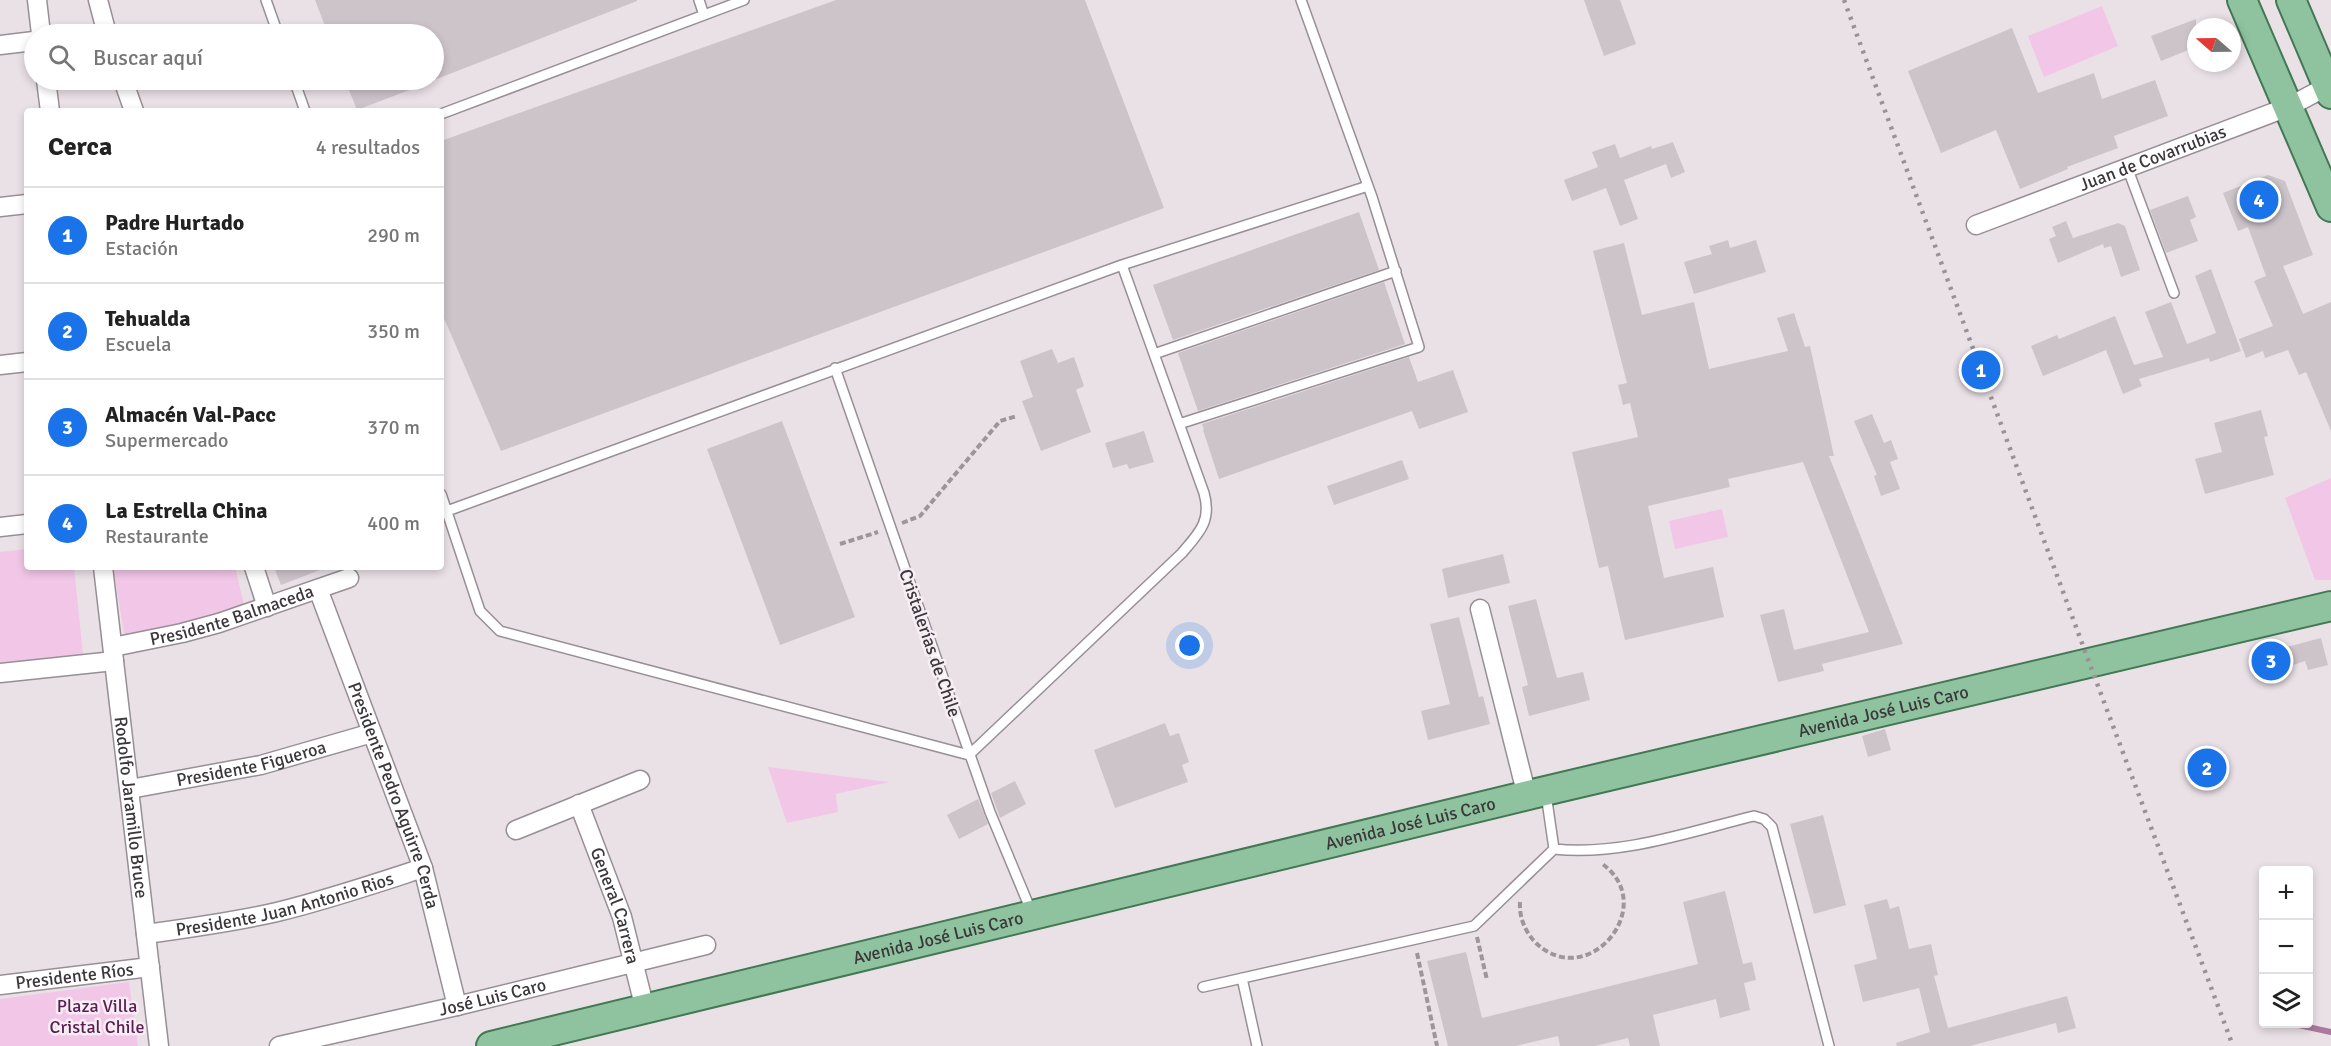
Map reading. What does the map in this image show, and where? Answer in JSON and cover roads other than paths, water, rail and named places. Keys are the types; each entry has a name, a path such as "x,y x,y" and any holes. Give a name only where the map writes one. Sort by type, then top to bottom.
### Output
{"main road":[{"path":"2291,0 2330,88"},
{"path":"2246,1 2331,207"},
{"name":"Avenida José Luis Caro","path":"491,1046 1536,794 2331,606"}],"street":[{"path":"37,0 40,24"},
{"path":"98,0 104,24"},
{"path":"0,45 24,42"},
{"name":"Juan de Covarrubias","path":"1976,225 2288,107 2330,88"},
{"path":"47,90 50,108"},
{"path":"127,90 133,108"},
{"path":"0,207 24,204"},
{"path":"0,365 24,362"},
{"path":"0,527 24,524"},
{"name":"Rodolfo Jaramillo Bruce","path":"103,570 159,1046"},
{"path":"255,570 267,607"},
{"name":"Presidente Balmaceda","path":"0,674 113,654 267,607 349,578"},
{"name":"Presidente Pedro Aguirre Cerda","path":"318,589 423,868 457,1006"},
{"path":"1480,609 1536,794"},
{"name":"Presidente Figueroa","path":"130,789 261,765 372,733"},
{"path":"516,830 640,780"},
{"name":"General Carrera","path":"579,804 622,917 645,1009"},
{"name":"Presidente Juan Antonio Rios","path":"146,934 275,912 423,868"},
{"name":"José Luis Caro","path":"279,1046 457,1006 706,945"},
{"name":"Presidente Ríos","path":"0,985 150,967"}],"lane":[{"path":"266,0 274,24"},
{"path":"699,0 704,15"},
{"path":"444,113 744,0"},
{"path":"1179,424 1419,347 1368,186 1301,0"},
{"path":"298,90 304,108"},
{"path":"2127,167 2174,293"},
{"path":"447,511 1122,265 1368,186"},
{"path":"444,502 480,611 500,631 969,755 1182,553 1203,529 1208,505 1122,265"},
{"path":"1154,354 1395,271"},
{"name":"Cristalerías de Chile","path":"835,368 969,755 1014,873 1033,915"},
{"path":"1536,794 1554,849"},
{"path":"1203,987 1474,926 1554,849 1582,852 1625,848 1754,816 1764,819 1772,827 1829,1046"},
{"path":"1242,978 1257,1046"}],"waterway":[{"path":"2312,1028 2331,1032"}],"railway":[{"path":"1844,0 2233,1046"}],"place":[{"name":"La Estrella China","path":"2259,200"},
{"name":"Padre Hurtado","path":"1981,370"},
{"name":"Almacén Val-Pacc","path":"2271,661"},
{"name":"Tehualda","path":"2207,768"}],"park label":[{"name":"Plaza Villa Cristal Chile","path":"97,1016"}]}
